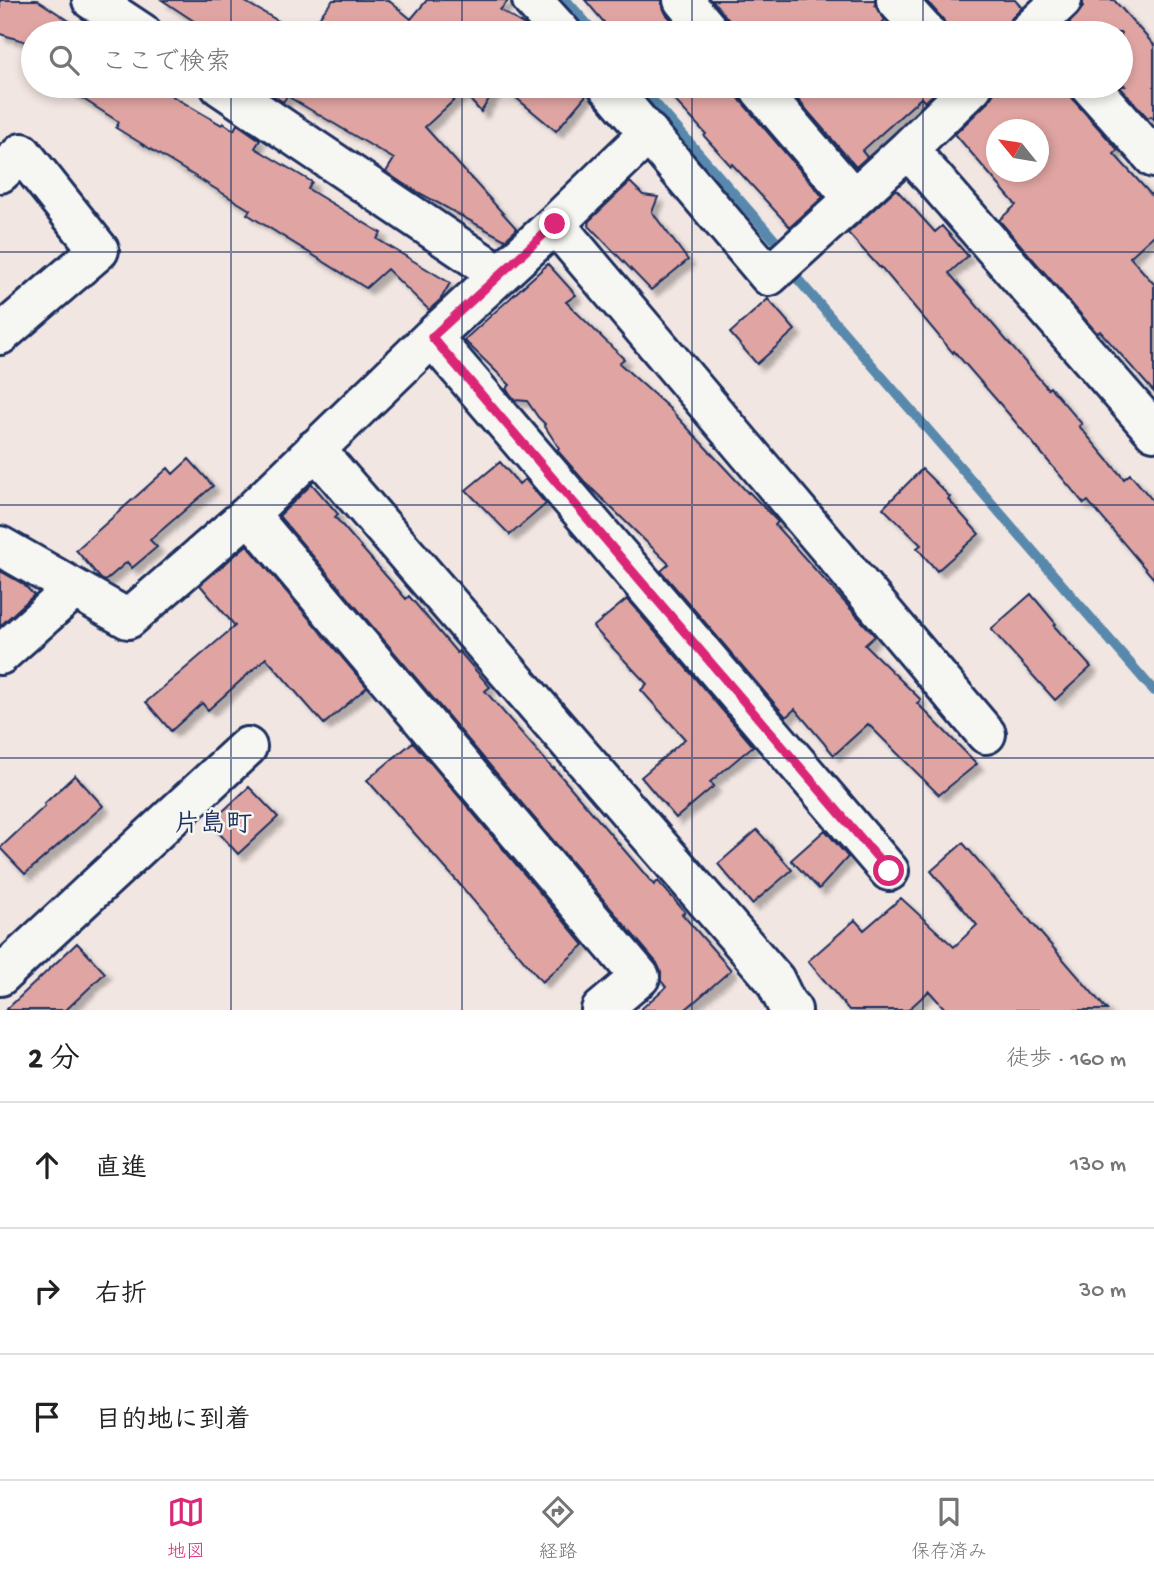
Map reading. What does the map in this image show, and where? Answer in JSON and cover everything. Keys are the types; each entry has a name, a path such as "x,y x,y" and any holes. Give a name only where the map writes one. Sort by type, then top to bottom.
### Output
{"street":[{"path":"92,0 124,21"},
{"path":"532,0 551,21"},
{"path":"683,0 701,21"},
{"path":"896,0 915,21"},
{"path":"238,98 499,274"},
{"path":"618,98 769,276 961,98"},
{"path":"767,98 853,198"},
{"path":"1101,98 1154,159"},
{"path":"0,546 128,619 249,514 649,133"},
{"path":"908,149 1154,431"},
{"path":"0,173 22,153 99,250 0,335"},
{"path":"555,224 986,734"},
{"path":"432,337 889,871"},
{"path":"315,449 775,980 792,1010"},
{"path":"249,514 640,977 601,1010"},
{"path":"0,655 74,589"},
{"path":"0,976 247,747"}],"building":[{"path":"0,0 37,0 69,21 21,21 21,40 0,34"},
{"path":"162,0 242,0 278,21 194,21"},
{"path":"333,0 388,0 411,19 427,0 509,0 500,10 518,21 318,21"},
{"path":"585,0 662,0 666,14 672,21 603,21"},
{"path":"712,0 875,0 875,5 885,20 729,21"},
{"path":"926,0 1015,0 1022,8 1010,21 943,19"},
{"path":"1083,0 1114,0 1133,21 1071,21 1083,7"},
{"path":"1133,21 1154,45 1154,119 1151,116 1148,118 1130,98 1133,98"},
{"path":"82,98 176,98 222,125 223,123 234,130 237,124 260,140 255,148 312,182 308,189 381,233 377,239 450,283 440,300 429,310 387,269 366,288 247,214 250,210 116,128 119,122"},
{"path":"290,98 456,98 425,127 517,229 505,240 405,185 386,172 394,159"},
{"path":"468,98 490,98 481,112"},
{"path":"516,98 584,98 556,131"},
{"path":"673,98 739,98 823,197 790,227 732,164 731,166 704,136 706,134"},
{"path":"796,98 921,98 862,151 867,157 856,167"},
{"path":"991,98 1072,98 1118,150 1114,154 1154,198 1154,235 1130,257 1154,284 1154,392 1100,331 1097,333 999,220 1016,205 996,182 1049,182 1049,119 986,119 986,170 955,134"},
{"path":"630,182 643,195 658,197 652,212 688,260 651,290 589,226 590,220"},
{"path":"896,189 935,232 942,226 968,256 949,273 1048,389 1050,387 1082,424 1079,426 1124,479 1130,474 1154,502 1154,579 1088,501 1084,504 881,267 848,233"},
{"path":"548,264 576,295 566,302 624,359 619,363 669,408 778,522 775,525 875,636 865,645 921,700 917,703 977,764 939,795 868,724 834,755 795,709 786,717 661,571 669,564 584,481 557,450 559,448 545,424 527,401 515,400 506,389 510,385 464,340"},
{"path":"768,299 795,330 757,364 730,333"},
{"path":"189,459 213,486 150,540 157,547 132,568 127,562 105,581 101,579 76,550 168,468 173,474"},
{"path":"500,462 519,484 525,479 546,504 510,535 466,490"},
{"path":"922,469 950,497 948,499 979,534 937,571 917,548 921,545 883,508"},
{"path":"312,484 338,514 335,517 406,599 409,596 490,687 485,691 654,885 658,881 685,912 682,914 731,970 685,1010 640,1010 666,987 661,981 657,963 279,516"},
{"path":"247,545 367,687 324,724 266,658 208,710 202,703 171,731 146,702 235,626 200,585"},
{"path":"0,571 23,584 34,595 0,626"},
{"path":"1031,594 1056,624 1054,626 1091,667 1055,700 991,629"},
{"path":"627,599 753,746 710,782 714,786 676,818 641,777 685,739 641,690 647,684 593,627"},
{"path":"413,742 584,945 542,982 367,780"},
{"path":"75,775 103,806 25,874 0,848"},
{"path":"249,787 278,817 238,854 210,823"},
{"path":"757,830 792,870 752,904 718,864"},
{"path":"825,830 848,857 819,889 791,860"},
{"path":"963,843 1107,1010 946,1010 929,991 908,1010 849,1010 808,961 855,920 864,930 901,898 954,947 977,925 931,871"},
{"path":"77,943 105,973 66,1010 6,1010"}],"waterway":[{"path":"566,0 584,21"},
{"path":"650,98 779,245 795,276 1154,691"}],"district":[{"name":"片島町","path":"213,822"}],"route":[{"path":"555,224 432,337 889,871"}]}
